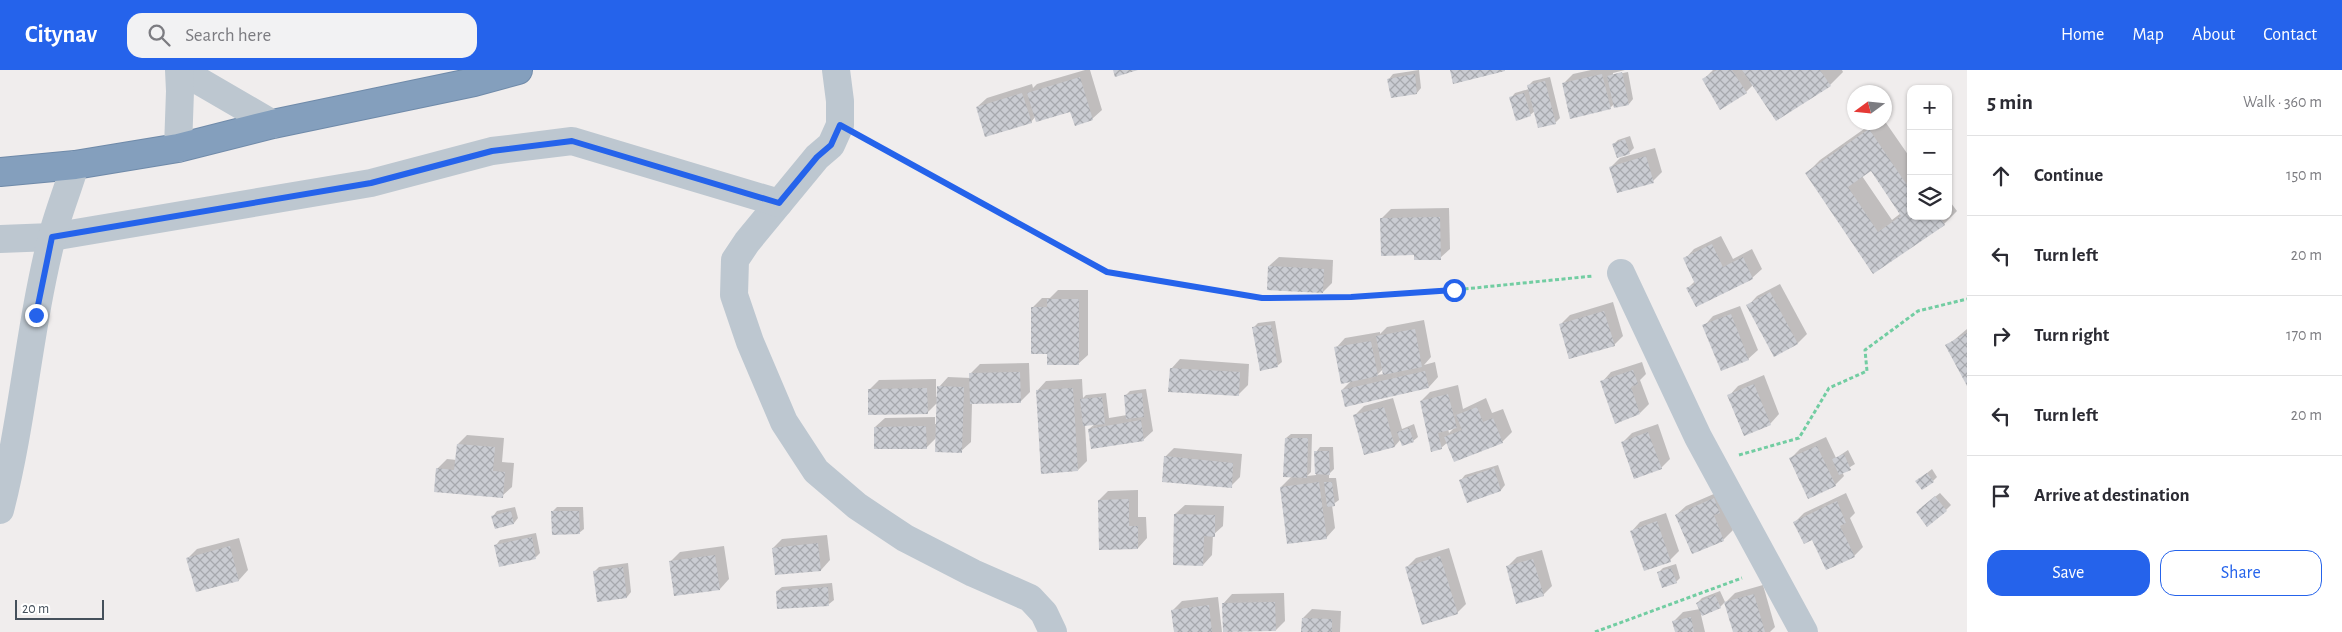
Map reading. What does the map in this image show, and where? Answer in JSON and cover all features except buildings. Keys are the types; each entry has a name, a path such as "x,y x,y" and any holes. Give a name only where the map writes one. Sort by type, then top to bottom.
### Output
{"highway":[{"path":"0,172 76,165 178,148 273,124 474,82 518,70"}],"street":[{"path":"179,70 273,124"},
{"path":"178,148 179,70"},
{"path":"836,70 840,101 840,125 831,145 817,157 735,260 734,295 750,342 784,422 816,471 857,506 905,538 973,573 1030,598 1044,613 1053,632"},
{"path":"0,239 52,237 371,183 492,151 572,141 779,203"},
{"path":"0,510 10,472 36,315 52,237 76,165"},
{"path":"1621,274 1712,462 1804,632"}],"path":[{"path":"840,125 1107,272 1262,298 1351,297 1454,290 1621,274"},
{"path":"1712,462 1799,438 1829,388 1867,371 1865,350 1918,311 1967,299"},
{"path":"1595,632 1769,568"}],"route":[{"path":"36,315 52,237 371,183 492,151 572,141 779,203 817,157 831,145 840,125 1011,221 1107,272 1262,298 1351,297 1454,290"}]}
